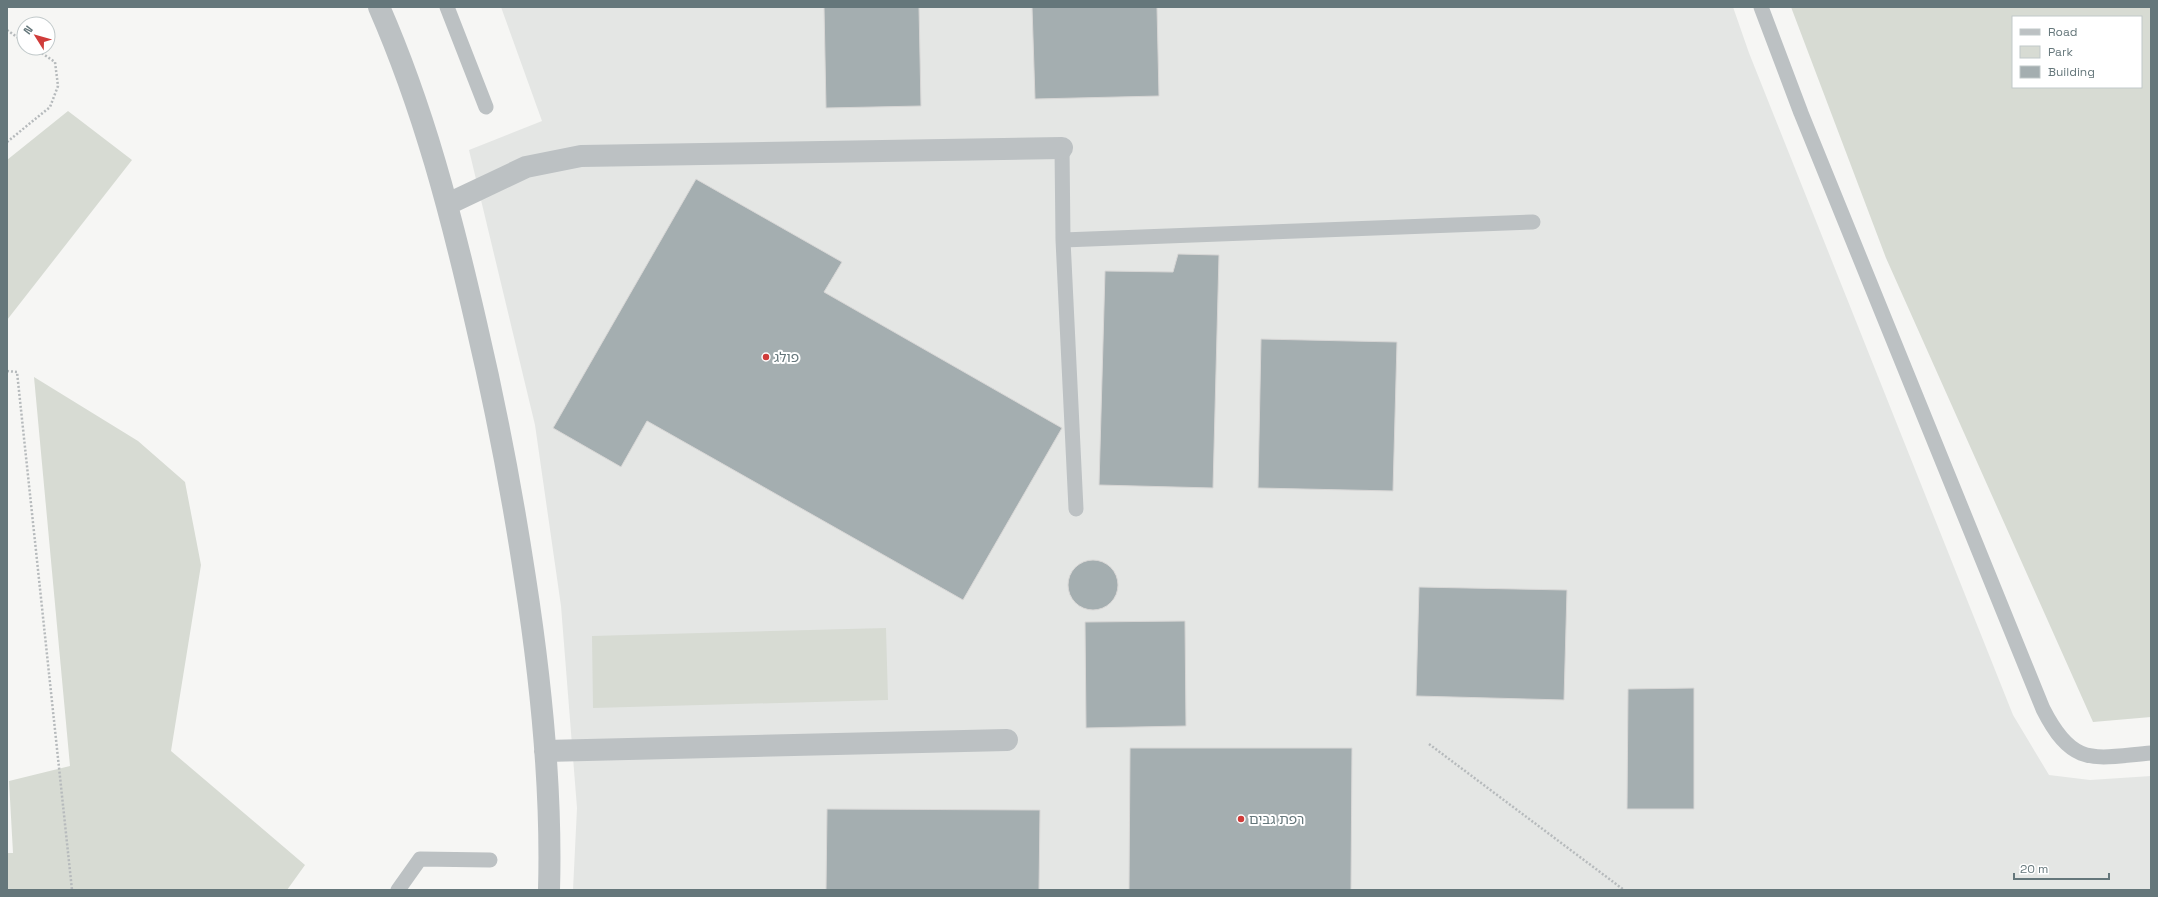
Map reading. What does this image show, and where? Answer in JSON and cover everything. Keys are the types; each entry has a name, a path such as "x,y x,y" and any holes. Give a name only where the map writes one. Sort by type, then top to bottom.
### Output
{"street":[{"path":"379,7 399,53 424,124 448,204 492,391 515,514 536,648 545,751 550,851 549,890"},
{"path":"448,204 526,167 581,156 1062,148"},
{"path":"545,751 1007,740"}],"lane":[{"path":"447,7 486,107"},
{"path":"1761,7 1801,114 2040,702 2053,728 2068,746 2081,755 2103,757 2151,753"},
{"path":"1062,148 1064,240 1076,509"},
{"path":"1064,240 1533,222"},
{"path":"398,890 420,858 490,860"}],"path":[{"path":"7,30 16,36"},
{"path":"7,142 50,107 58,86 55,62 46,56"},
{"path":"7,371 17,372 72,890"},
{"path":"1429,744 1624,890"}],"shaded area":[{"path":"501,7 1733,7 1749,53 2013,715 2049,775 2090,780 2151,776 2151,890 573,890 577,808 561,606 535,425 469,150 542,121"}],"green space":[{"path":"1791,7 2151,7 2151,717 2093,722 1886,258"},
{"path":"68,111 132,160 7,320 7,160"},
{"path":"34,377 138,441 185,482 201,565 171,751 305,865 287,890 7,890 7,853 13,853 9,781 70,766"},
{"path":"886,628 888,700 593,708 592,636"}],"building":[{"path":"824,7 919,7 921,106 826,108"},
{"path":"1032,7 1157,7 1159,96 1035,99"},
{"name":"פולג","path":"696,179 842,262 824,292 1062,428 963,600 647,421 621,467 553,428"},
{"path":"1178,254 1219,255 1213,488 1099,485 1105,271 1173,272"},
{"path":"1261,339 1397,342 1393,491 1258,488"},
{"path":"1088,560 1098,560 1111,567 1118,580 1118,590 1111,603 1098,610 1088,610 1079,606 1072,599 1068,590 1068,580 1072,571 1079,564"},
{"path":"1419,587 1567,590 1564,700 1416,696"},
{"path":"1185,621 1186,726 1086,728 1085,622"},
{"path":"1694,688 1694,809 1627,809 1628,689"},
{"name":"רפת גבים","path":"1130,748 1352,748 1351,890 1129,890"},
{"path":"827,809 1040,810 1039,890 826,890"}],"place":[{"name":"פולג","path":"766,357"},
{"name":"רפת גבים","path":"1241,819"}]}
